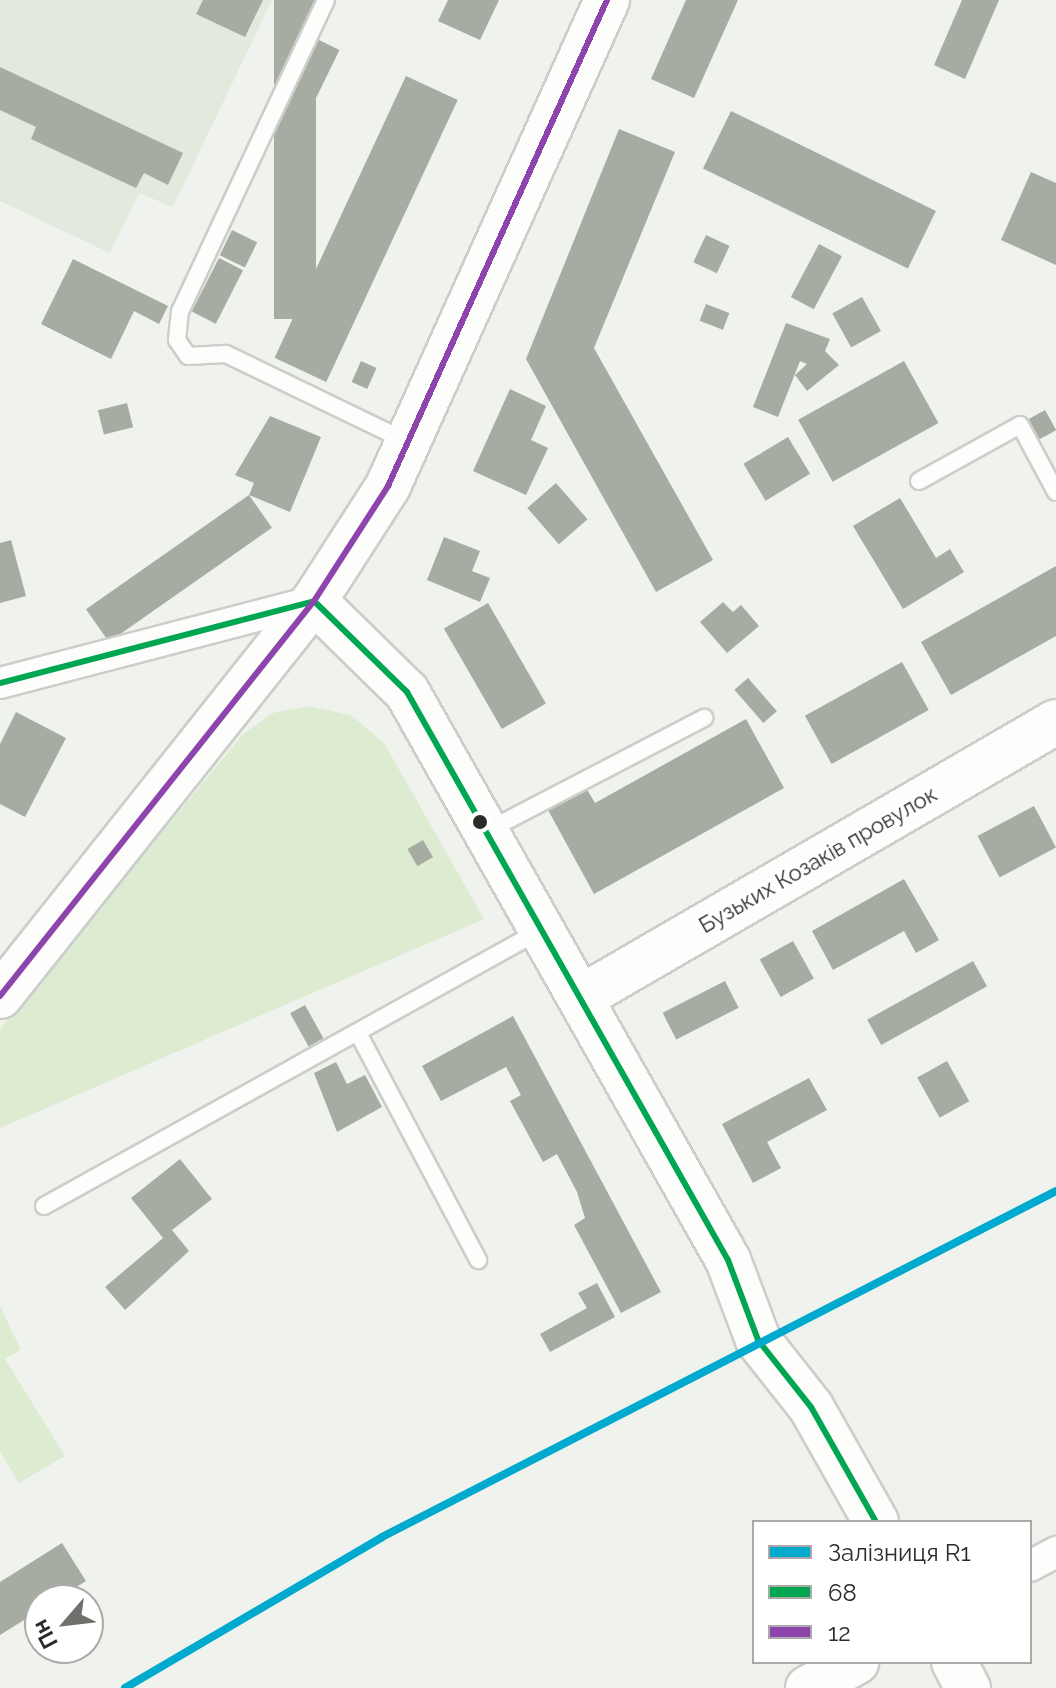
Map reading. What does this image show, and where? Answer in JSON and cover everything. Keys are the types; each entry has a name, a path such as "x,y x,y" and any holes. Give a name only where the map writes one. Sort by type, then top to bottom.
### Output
{"main road":[{"path":"0,996 314,601 409,442 607,0"},
{"path":"314,601 407,692 728,1260 758,1340 811,1407 875,1520"},
{"name":"Бузьких Козаків провулок","path":"580,998 1056,722"},
{"path":"808,1688 852,1664"},
{"path":"955,1664 968,1688"}],"street":[{"path":"0,683 314,601"},
{"path":"1032,1565 1056,1552"}],"lane":[{"path":"326,0 180,311 177,340 188,356 226,354 409,442"},
{"path":"919,481 1020,425 1056,492"},
{"path":"485,832 704,718"},
{"path":"44,1206 541,930"},
{"path":"358,1033 478,1260"}],"shaded area":[{"path":"0,0 272,0 173,207 139,193 110,253 0,201"}],"green space":[{"path":"308,706 351,715 384,743 484,919 0,1128 0,1029 243,734 273,713"},
{"path":"0,1306 21,1350 5,1359 65,1456 19,1483 0,1451"}],"building":[{"path":"203,0 263,0 245,37 196,14"},
{"path":"274,0 316,0 316,319 274,319"},
{"path":"448,0 499,0 480,40 438,21"},
{"path":"686,0 738,0 694,98 651,79"},
{"path":"962,0 999,0 965,79 934,65"},
{"path":"317,39 339,50 300,130 278,119"},
{"path":"0,67 183,153 168,185 144,173 136,188 31,139 36,127 0,110"},
{"path":"406,76 458,100 326,382 275,358"},
{"path":"731,111 936,211 908,268 703,169"},
{"path":"619,129 675,152 594,348 713,560 656,592 526,359"},
{"path":"1031,172 1056,183 1056,265 1001,240"},
{"path":"232,230 257,242 245,267 220,255"},
{"path":"706,235 730,246 717,273 693,262"},
{"path":"819,244 842,256 814,309 791,297"},
{"path":"219,258 243,270 216,324 192,311"},
{"path":"73,259 168,306 159,324 134,311 111,359 41,324"},
{"path":"862,297 881,331 851,348 832,313"},
{"path":"706,304 729,313 723,330 700,321"},
{"path":"786,323 830,339 825,351 839,365 807,391 795,375 807,364 800,361 778,417 753,407"},
{"path":"361,361 377,368 367,389 352,382"},
{"path":"904,361 938,423 833,482 798,420"},
{"path":"510,389 546,406 531,440 548,448 526,495 473,471"},
{"path":"127,403 133,427 104,435 98,410"},
{"path":"1045,410 1056,430 1040,439 1028,419"},
{"path":"270,416 321,437 290,512 249,495 254,483 235,475"},
{"path":"788,437 810,474 766,501 743,464"},
{"path":"556,483 587,519 559,544 527,508"},
{"path":"249,495 272,528 109,642 86,609"},
{"path":"900,498 936,558 950,549 964,572 903,609 853,526"},
{"path":"444,537 480,551 472,571 490,578 480,602 427,580"},
{"path":"11,540 26,596 0,603 0,543"},
{"path":"1056,566 1056,636 951,695 921,642"},
{"path":"723,602 733,612 741,605 759,626 727,653 700,622"},
{"path":"488,603 546,703 502,729 444,628"},
{"path":"902,662 929,710 832,764 805,716"},
{"path":"748,678 777,711 763,723 734,690"},
{"path":"16,712 66,738 25,817 0,804 0,744"},
{"path":"746,719 784,788 594,894 548,810 586,788 595,803"},
{"path":"1034,806 1056,848 1000,878 977,836"},
{"path":"423,840 433,857 417,866 407,849"},
{"path":"904,879 939,940 916,953 904,931 833,970 812,931"},
{"path":"793,941 814,979 781,997 760,959"},
{"path":"973,961 987,986 881,1045 867,1020"},
{"path":"725,981 739,1008 676,1040 663,1013"},
{"path":"305,1005 323,1038 309,1046 290,1013"},
{"path":"513,1016 661,1292 621,1313 574,1225 585,1218 577,1192 557,1154 543,1162 510,1101 521,1095 506,1067 441,1101 422,1066"},
{"path":"947,1061 969,1101 940,1118 917,1077"},
{"path":"336,1062 347,1084 365,1075 382,1107 337,1132 314,1073"},
{"path":"809,1078 827,1110 767,1142 781,1168 753,1183 722,1124"},
{"path":"180,1159 212,1199 172,1230 189,1251 125,1310 105,1287 163,1238 131,1198"},
{"path":"597,1283 615,1317 550,1352 540,1334 587,1308 578,1293"},
{"path":"62,1543 86,1581 81,1584 24,1584 24,1620 0,1635 0,1582"}],"rail line":[{"name":"R1","path":"125,1688 382,1537 1056,1191"}],"transit line":[{"name":"12","path":"0,996 314,601 388,486 607,0"},
{"name":"68","path":"0,683 314,601 407,692 728,1260 758,1340 811,1407 875,1520"}]}
